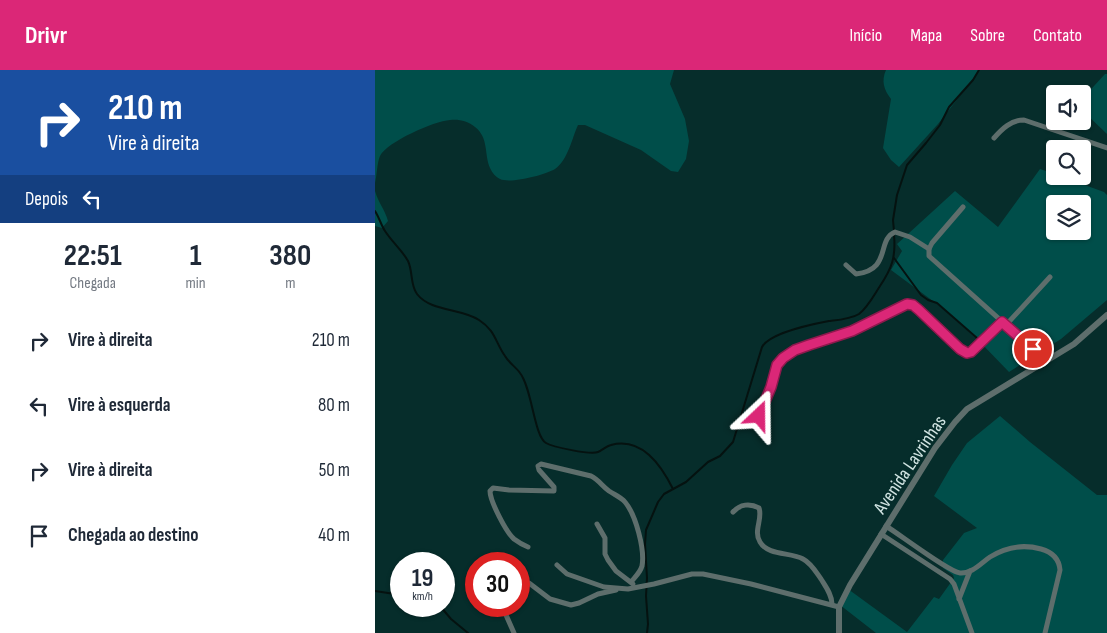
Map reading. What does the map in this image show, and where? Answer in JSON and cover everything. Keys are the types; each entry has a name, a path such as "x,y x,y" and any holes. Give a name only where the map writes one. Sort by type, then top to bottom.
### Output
{"street":[{"path":"994,138 1010,124 1024,120 1107,148"},
{"path":"963,207 936,237 929,249 931,258 1046,362"},
{"path":"846,265 856,274 874,268 881,258 888,237 897,232 929,249"},
{"path":"759,416 771,387 777,365 783,358 795,350 852,331 910,303 960,349 967,353 971,352 1004,324 1050,277"},
{"name":"Avenida Lavrinhas","path":"839,607 881,534 945,432 967,409 1073,344 1107,315"},
{"path":"528,547 519,542 509,532 490,491 493,488 554,490 554,487 539,470 538,466 541,464 591,476 623,500 634,518 643,558 640,570 631,582"},
{"path":"733,512 742,506 753,505 759,508 757,534 761,544 769,550 805,560 815,570 824,584 831,596 832,604"},
{"path":"597,524 605,538 605,554 615,571 638,587"},
{"path":"886,526 954,571 961,573 971,571 990,557 1010,548 1022,546 1049,551 1055,556 1060,570 1045,633"},
{"path":"881,534 954,584 972,633"},
{"path":"557,565 567,574 594,584 619,589"},
{"path":"959,600 971,571"},
{"path":"530,584 550,599 571,605 598,594 619,589 651,585 692,574 703,574 751,584 839,607 839,633"},
{"path":"507,617 514,633"}],"shaded area":[{"path":"375,70 674,70 670,84 685,119 689,141 686,159 678,172 671,171 641,150 585,125 578,125 566,155 555,169 527,178 505,180 497,177 491,170 484,141 479,131 466,122 450,120 433,124 412,133 384,150 379,159 375,183"},
{"path":"886,70 980,70 938,124 899,167 891,160 883,148 891,99 884,85"},
{"path":"1107,74 1107,134 1091,119 1091,89"},
{"path":"1040,169 1046,171 1046,185 1085,185 1104,192 1107,195 1107,300 1061,339 1009,372 979,341 941,307 891,270 902,251 897,244 955,191 998,227"},
{"path":"375,191 388,221 382,228 375,226"},
{"path":"1000,416 1097,495 1107,495 1107,633 876,633 840,605 848,589 907,632 934,597 939,599 954,578 953,575 943,568 943,560 964,533 977,528 934,496 967,443"}],"waterway":[{"path":"894,231 893,220 897,195 907,165 940,125 949,107 973,80 979,70"},
{"path":"375,211 385,231 408,261 413,286 417,294 430,304 472,316 489,328 502,351 524,380 539,431 546,443 556,447 594,453 611,445 632,445 641,449 656,462 673,489"},
{"path":"647,633 646,530 658,502 664,494 686,482 708,462 720,456 733,442 762,347 767,342 782,333 822,322 852,317 859,314 865,308 890,268 894,256 894,235"},
{"path":"894,258 921,295 937,303 977,338"},
{"path":"375,591 390,593"},
{"path":"449,617 468,633"}],"route":[{"path":"759,416 771,387 777,365 788,354 852,331 910,303 964,352 971,352 1002,322 1033,349"}]}
